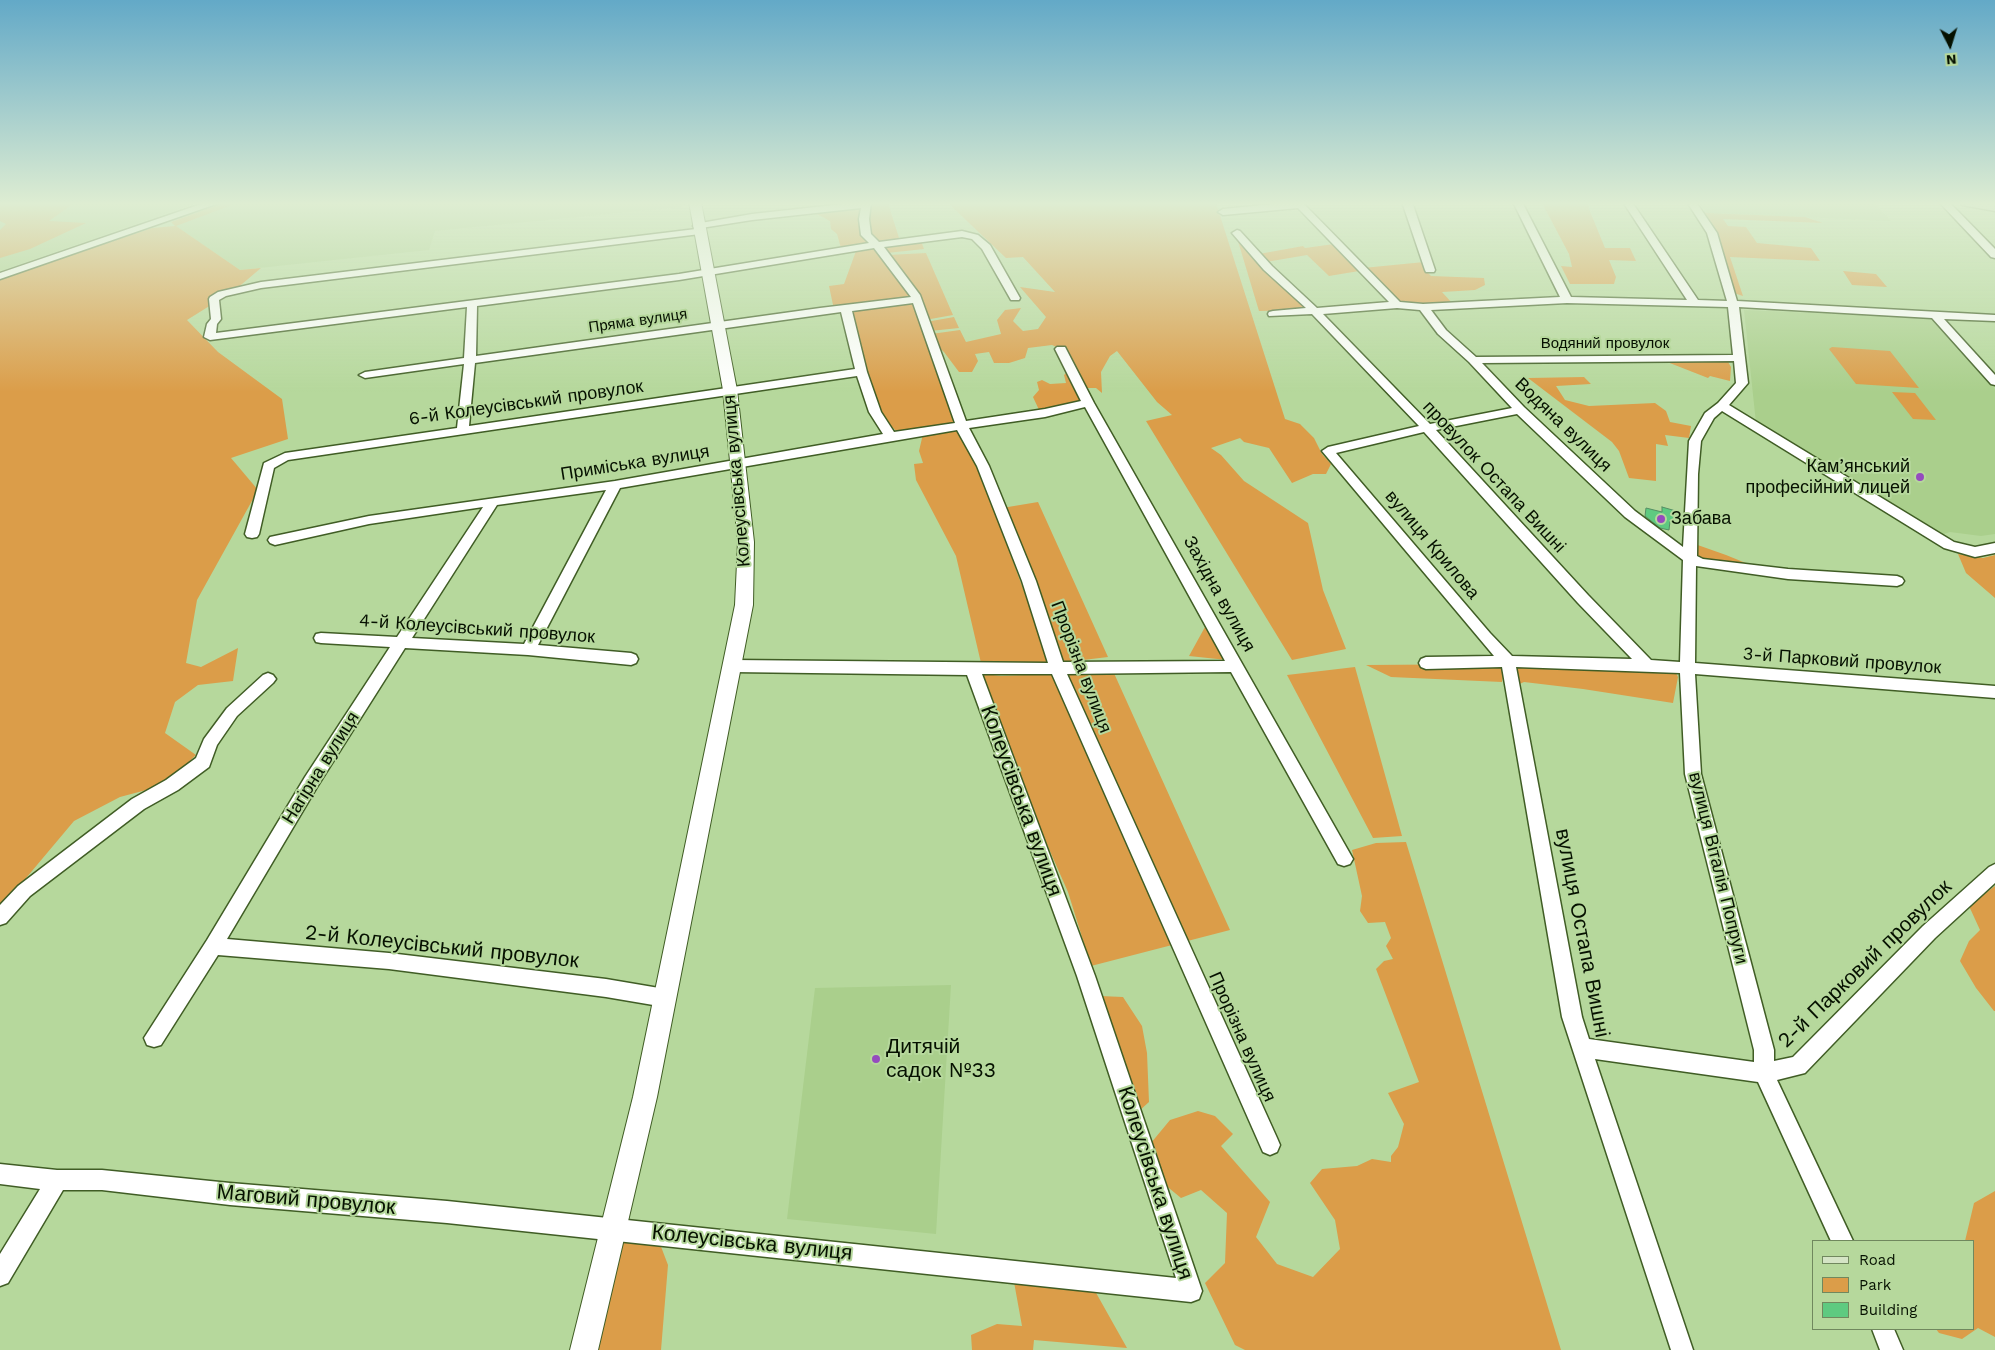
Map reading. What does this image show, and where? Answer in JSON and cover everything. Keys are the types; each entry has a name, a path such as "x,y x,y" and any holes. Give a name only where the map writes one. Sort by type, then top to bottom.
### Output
{"street":[{"path":"0,276 32,265"},
{"name":"Прорізна вулиця","path":"415,265 261,285 222,294 214,299 216,320 212,324 210,337 472,304"},
{"name":"Колеусівська вулиця","path":"584,1350 645,1097 744,604 746,542 738,464 730,390 708,265"},
{"path":"463,430 470,360 472,304 753,265"},
{"name":"Прорізна вулиця","path":"891,265 915,295 915,300 962,427 983,466 1025,572 1057,666 1270,1145"},
{"path":"996,265 1015,298"},
{"name":"провулок Остапа Вишні","path":"1267,265 1286,286 1316,312 1427,428 1583,599 1647,665"},
{"path":"1358,265 1397,305"},
{"path":"1428,265 1430,270"},
{"path":"1548,265 1567,300"},
{"path":"1669,265 1695,303"},
{"name":"вулиця Віталія Попруги","path":"1721,265 1733,304 1742,383 1722,406 1709,416 1695,441 1692,474 1686,667 1693,774 1764,1050 1764,1073 1842,1240"},
{"name":"Пряма вулиця","path":"365,374 915,300"},
{"path":"1274,314 1397,305 1423,307 1567,300 1733,304 1995,318"},
{"name":"Водяна вулиця","path":"1423,307 1442,332 1473,360 1520,410 1630,514 1689,558"},
{"path":"846,308 861,372 875,412 891,436"},
{"path":"1934,314 1995,382"},
{"name":"Західна вулиця","path":"1061,349 1088,402 1344,858"},
{"name":"Водяний провулок","path":"1473,360 1738,358"},
{"name":"6-й Колеусівський провулок","path":"252,534 268,466 285,457 861,372"},
{"name":"Приміська вулиця","path":"275,540 369,520 615,485 891,436 1045,414 1088,402"},
{"path":"1722,406 1949,546 1975,552 1995,548"},
{"path":"1427,428 1520,410"},
{"name":"вулиця Крилова","path":"1427,428 1328,451 1403,537 1485,637 1508,661"},
{"path":"528,650 615,485"},
{"name":"Нагірна вулиця","path":"154,1038 213,946 312,782 492,501"},
{"path":"1689,558 1701,563 1788,574 1897,581"},
{"name":"4-й Колеусівський провулок","path":"321,638 528,650 631,659"},
{"name":"3-й Парковий провулок","path":"1426,663 1508,661 1647,665 1995,692"},
{"name":"вулиця Остапа Вишні","path":"1508,661 1572,1017 1682,1350"},
{"path":"733,666 972,669 1057,666 1236,666"},
{"name":"Колеусівська вулиця","path":"612,1228 1191,1291 1086,976 972,669"},
{"path":"0,917 24,891 138,804 172,785 203,762 210,743 232,712 268,678"},
{"name":"2-й Парковий провулок","path":"1581,1047 1764,1073 1798,1066 1929,932 1995,872"},
{"name":"2-й Колеусівський провулок","path":"213,946 389,961 606,988 665,998"},
{"name":"Маговий провулок","path":"0,1174 56,1180 102,1180 230,1194 612,1228"},
{"path":"0,1275 56,1180"},
{"path":"1883,1330 1892,1350"}],"shaded area":[{"path":"0,265 17,265 0,271"},
{"path":"233,265 287,265 240,270"},
{"name":"Кам’янський професійний лицей","path":"1744,310 1932,318 1995,389 1995,534 1981,536 1950,532 1941,535 1756,423"},
{"name":"Дитячій садок №33","path":"951,985 936,1234 787,1219 815,988"}],"green space":[{"path":"42,265 233,265 240,270 261,268 235,290 187,320 218,352 282,399 288,439 231,458 258,490 197,600 186,663 201,667 238,648 233,681 198,685 175,702 165,733 196,755 165,785 120,797 74,821 0,909 0,279"},
{"path":"851,265 890,265 912,295 912,299 833,305 829,286 844,284"},
{"path":"894,265 931,265 953,315 925,320"},
{"path":"1030,265 1236,265 1285,419 1300,424 1314,438 1322,454 1331,464 1326,474 1313,474 1292,483 1269,448 1244,442 1240,438 1211,448 1221,455 1244,481 1308,523 1323,590 1346,649 1292,660 1146,421 1172,415 1157,402 1117,351 1110,356 1101,372 1102,393 1096,388 1082,388 1061,349 1052,345 1028,348 1025,358 1009,363 994,363 989,352 975,354 978,361 972,372 959,372 944,352 935,344 931,334 960,330 966,342 1001,334 997,320 1005,310 1021,308 1013,321 1023,331 1038,329 1046,317 1020,287 1055,292"},
{"path":"1245,265 1261,265 1310,310 1259,311"},
{"path":"1317,265 1353,265 1359,271 1329,276"},
{"path":"1394,265 1425,265 1427,272 1431,276 1484,278 1485,285 1475,290 1442,292 1453,304 1423,306 1397,304 1363,268"},
{"path":"1572,265 1611,265 1616,277 1614,284 1570,284 1561,266 1572,267"},
{"path":"1722,265 1733,265 1743,296 1734,293"},
{"path":"1843,271 1876,274 1887,287 1852,285"},
{"path":"912,304 944,382 957,424 897,432 879,413 863,365 850,311"},
{"path":"954,317 959,328 930,331 926,322"},
{"path":"1832,347 1890,351 1919,388 1856,384 1829,349"},
{"path":"1662,360 1727,360 1731,367 1730,381 1710,376 1708,378"},
{"path":"1067,372 1082,403 1040,412 1033,397 1039,390 1037,382 1042,380 1050,384 1066,383 1064,375"},
{"path":"1584,377 1591,384 1556,386 1565,400 1589,406 1655,403 1666,411 1670,422 1691,426 1689,438 1665,435 1668,446 1656,444 1656,481 1629,478 1619,451 1612,442 1528,378"},
{"path":"1892,392 1915,393 1936,420 1913,419"},
{"path":"958,427 979,469 1050,662 981,663 956,556 916,480 914,464 923,463 919,451 923,434"},
{"path":"1038,502 1108,657 1058,663 1002,508"},
{"path":"1692,543 1726,555 1758,568 1691,557"},
{"path":"1958,554 1983,558 1995,555 1995,598 1966,573"},
{"path":"1205,627 1227,660 1189,656"},
{"path":"1511,663 1676,673 1678,677 1673,703 1524,682 1515,686"},
{"path":"1505,664 1502,682 1391,677 1366,665"},
{"path":"1355,667 1402,836 1373,838 1287,675"},
{"path":"1113,671 1230,930 1091,966 1068,892 1022,788 978,673 1001,676"},
{"path":"1406,842 1561,1350 1245,1350 1235,1345 1205,1283 1225,1263 1227,1213 1201,1190 1181,1198 1152,1174 1151,1143 1170,1120 1198,1111 1215,1116 1233,1134 1221,1146 1270,1202 1256,1237 1277,1264 1313,1277 1340,1249 1335,1220 1310,1183 1322,1169 1357,1166 1372,1159 1391,1162 1391,1156 1398,1147 1404,1124 1388,1093 1419,1082 1376,969 1384,961 1393,959 1386,946 1391,938 1385,922 1368,923 1360,911 1362,896 1352,850 1376,843"},
{"path":"1995,886 1994,1011 1976,988 1960,961 1969,941 1980,930 1969,906"},
{"path":"1100,996 1123,997 1142,1026 1147,1053 1149,1102 1139,1111"},
{"path":"1995,1191 1995,1337 1978,1328 1962,1339 1939,1333 1937,1330 1975,1330 1975,1240 1965,1240 1974,1203"},
{"path":"616,1236 660,1244 668,1265 661,1350 589,1350"},
{"path":"1014,1282 1095,1291 1127,1348 1034,1340 1033,1350 972,1350 971,1335 997,1324 1022,1326"}],"building":[{"name":"Забава","path":"1662,507 1676,511 1675,522 1670,521 1669,530 1660,528 1645,516 1646,508 1662,512"}],"place":[{"name":"Кам’янський професійний лицей","path":"1920,477"},
{"name":"Забава","path":"1661,519"},
{"name":"Дитячій садок №33","path":"876,1059"}]}
